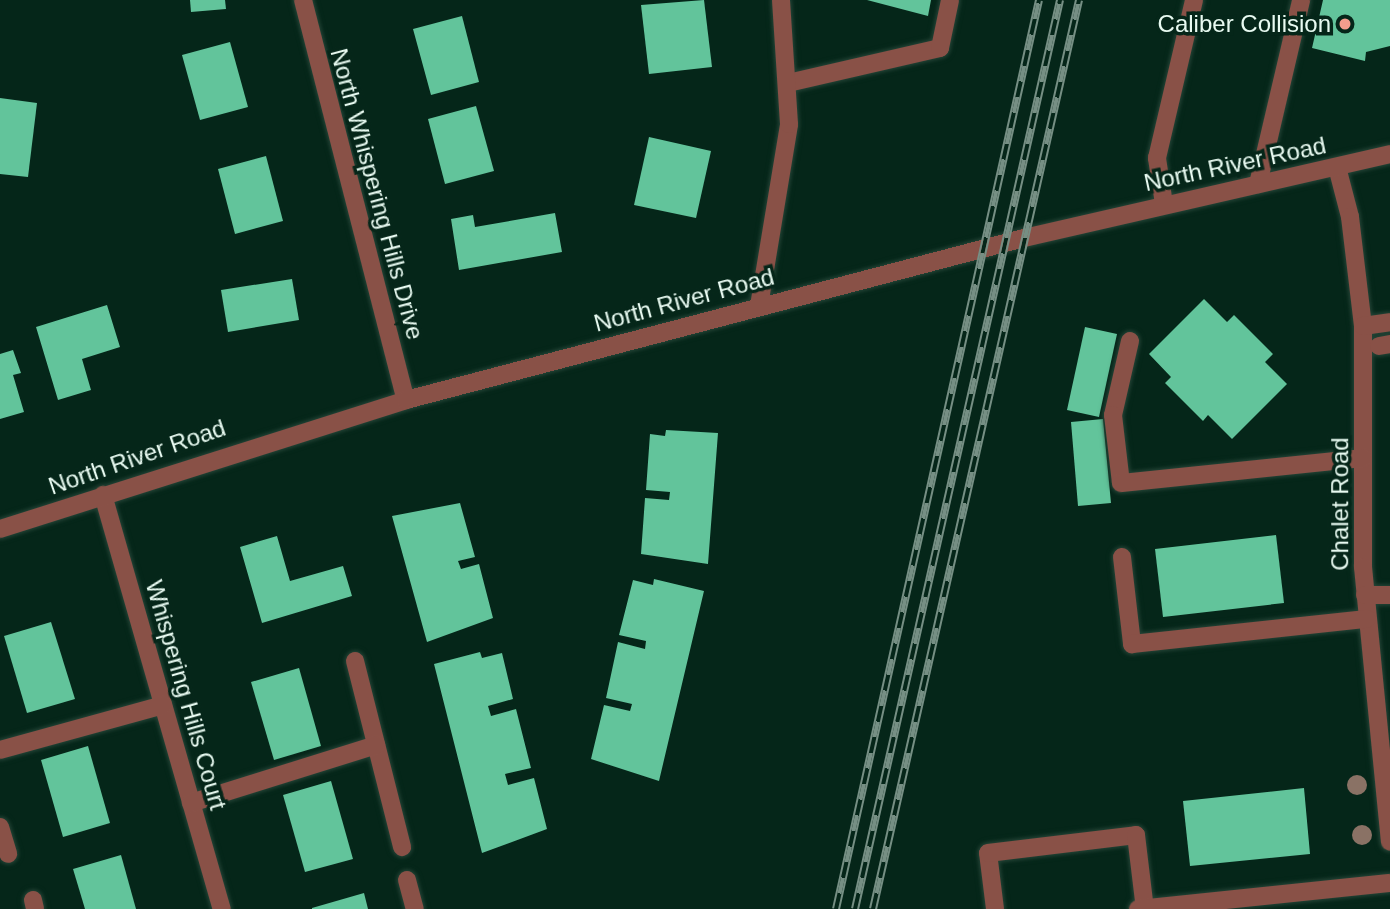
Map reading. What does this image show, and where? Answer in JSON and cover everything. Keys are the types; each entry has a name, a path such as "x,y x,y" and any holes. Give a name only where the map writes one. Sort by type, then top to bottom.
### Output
{"street":[{"name":"North Whispering Hills Drive","path":"303,0 406,400"},
{"path":"759,306 786,152 788,83 781,0"},
{"path":"788,83 940,48 950,0"},
{"path":"1164,204 1157,158 1194,0"},
{"path":"1258,184 1301,0"},
{"name":"North River Road","path":"0,529 406,400 759,306 1164,204 1390,154"},
{"name":"Chalet Road","path":"1337,167 1350,217 1363,326 1365,595 1390,842"},
{"path":"1363,326 1390,322"},
{"path":"1130,341 1113,415 1121,484 1363,458"},
{"name":"Whispering Hills Court","path":"103,495 222,909"},
{"path":"1122,556 1132,643 1367,618"},
{"path":"1365,595 1390,595"},
{"path":"355,661 402,847"},
{"path":"0,750 163,705"},
{"path":"191,803 376,746"},
{"path":"0,827 8,854"},
{"path":"995,909 988,853 1136,835 1145,909"},
{"path":"407,880 415,909"},
{"path":"1138,909 1390,883"}],"building":[{"path":"190,0 225,0 226,9 191,12"},
{"path":"704,0 712,67 649,74 641,5"},
{"path":"867,0 931,0 928,16"},
{"name":"Caliber Collision","path":"1323,0 1390,0 1390,46 1366,52 1365,61 1312,48"},
{"path":"462,16 479,82 431,95 413,29"},
{"path":"230,42 248,107 200,120 182,55"},
{"path":"0,98 37,103 28,177 0,174"},
{"path":"476,106 494,171 445,184 428,119"},
{"path":"649,137 711,151 696,218 634,205"},
{"path":"266,156 283,221 235,234 218,169"},
{"path":"555,213 562,252 459,270 451,219 473,215 475,227"},
{"path":"292,279 299,320 228,332 221,290"},
{"path":"1204,299 1227,322 1234,315 1273,354 1265,362 1287,384 1232,439 1208,415 1203,421 1165,383 1171,377 1149,354"},
{"path":"107,305 120,347 82,359 91,390 58,400 36,327"},
{"path":"1085,327 1117,334 1099,417 1067,410"},
{"path":"13,350 21,373 13,375 24,412 0,419 0,354"},
{"path":"1103,419 1111,503 1078,506 1071,422"},
{"path":"666,430 718,433 708,564 641,554 645,498 669,500 670,492 646,490 650,434 665,436"},
{"path":"460,503 475,557 458,561 461,569 479,564 493,618 427,642 392,516"},
{"path":"1276,535 1284,603 1163,617 1155,549"},
{"path":"277,536 290,581 343,566 352,596 262,623 240,547"},
{"path":"654,579 704,591 659,781 591,759 604,705 630,711 632,704 606,698 618,642 645,649 646,641 619,635 633,580 653,585"},
{"path":"51,622 75,699 27,713 4,636"},
{"path":"480,652 482,658 502,653 513,699 488,706 491,716 516,709 531,768 505,774 508,785 534,778 547,829 482,853 434,664"},
{"path":"299,668 321,746 274,760 251,682"},
{"path":"88,746 110,823 63,837 41,760"},
{"path":"331,781 353,859 305,872 283,795"},
{"path":"1304,788 1310,854 1190,866 1183,801"},
{"path":"121,855 136,909 85,909 73,869"},
{"path":"364,893 368,909 312,909 312,908"}],"railway":[{"path":"836,909 1039,0"},
{"path":"855,909 1060,0"},
{"path":"873,909 1079,0"}],"place":[{"name":"Caliber Collision","path":"1345,24"}]}
